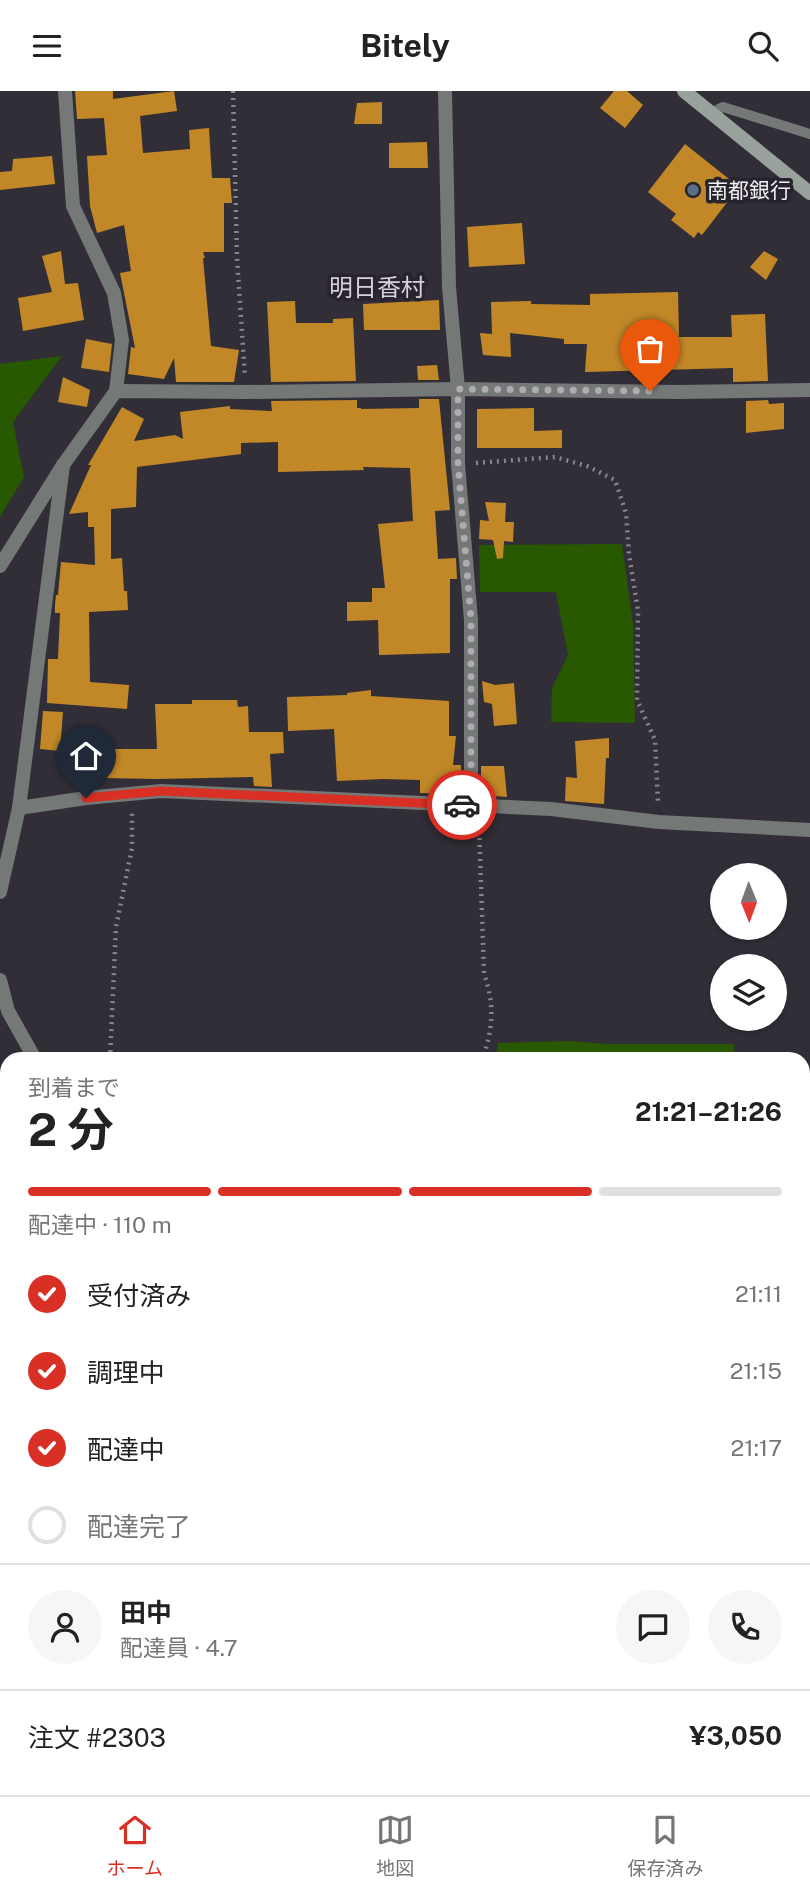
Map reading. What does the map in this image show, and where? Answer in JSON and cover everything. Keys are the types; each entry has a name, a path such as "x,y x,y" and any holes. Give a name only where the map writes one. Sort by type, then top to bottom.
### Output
{"main road":[{"path":"684,91 810,193"}],"street":[{"path":"0,566 63,465 116,391 121,339 114,293 73,206 65,91"},
{"path":"445,91 449,287 458,389 458,464 471,619 471,806"},
{"path":"116,391 810,390"},
{"path":"0,892 19,809 63,465"},
{"path":"19,809 86,798 161,791 551,809 659,822 810,830"},
{"path":"0,980 8,1011 31,1052"}],"lane":[{"path":"711,113 723,107 810,134"}],"path":[{"path":"233,91 237,258 246,392"},
{"path":"458,464 555,457 587,466 615,480 626,513 638,611 637,699 655,740 659,822"},
{"path":"110,1052 116,927 132,848 132,794"},
{"path":"471,806 480,826 484,973 492,1009 491,1029 485,1052"}],"green space":[{"path":"62,356 13,422 24,477 0,517 0,364"},
{"path":"622,544 633,624 635,723 551,722 552,688 568,655 556,592 480,592 479,545"},
{"path":"570,1041 608,1044 734,1044 734,1052 497,1052 498,1043"}],"building":[{"path":"75,91 113,91 113,99 174,91 177,111 140,116 143,153 190,149 189,130 209,128 212,178 230,178 232,203 224,203 224,252 203,252 211,346 239,350 234,382 176,382 174,358 164,379 128,374 131,347 135,348 120,273 131,271 124,225 97,233 90,206 87,156 107,155 104,118 77,119"},
{"path":"614,91 627,91 643,105 625,128 600,108"},
{"path":"382,102 382,124 354,124 357,103"},
{"path":"427,142 428,168 389,168 389,143"},
{"name":"南都銀行","path":"685,144 739,187 702,235 698,232 694,238 671,220 676,214 648,192"},
{"path":"52,156 55,184 0,190 0,172 12,171 13,159"},
{"path":"522,223 525,264 469,267 467,227"},
{"path":"61,251 65,284 78,283 84,320 23,331 18,298 52,292 42,256"},
{"path":"764,251 778,259 766,280 750,267"},
{"path":"678,292 679,337 732,337 731,315 765,314 768,381 733,382 733,368 585,372 587,344 564,344 564,339 510,333 511,357 483,355 480,333 492,334 491,302 531,301 531,304 590,305 590,294"},
{"path":"439,300 440,330 364,330 363,304"},
{"path":"295,301 296,323 333,323 333,319 353,318 356,381 271,382 267,302"},
{"path":"86,339 112,344 109,372 81,368"},
{"path":"437,365 439,380 418,380 417,366"},
{"path":"63,377 90,390 87,407 58,402"},
{"path":"419,399 439,399 450,510 435,511 438,559 456,558 457,579 450,579 450,653 379,655 378,620 347,621 347,602 372,602 372,588 385,588 378,524 413,521 410,468 363,467 364,470 278,472 278,442 241,443 241,454 137,467 136,507 111,509 111,559 122,558 128,610 89,612 90,682 129,685 127,709 47,703 48,659 58,659 60,613 55,613 55,605 61,562 95,565 94,527 88,527 88,512 69,514 91,465 88,465 122,407 144,419 134,441 175,435 183,439 180,412 230,406 230,409 272,411 271,401 357,400 357,408 361,409 419,408"},
{"path":"768,400 769,404 784,403 784,429 746,433 746,401"},
{"path":"534,408 534,431 562,430 562,448 477,448 477,409"},
{"path":"485,502 506,503 505,522 514,522 513,542 504,541 503,558 497,559 493,540 479,539 480,520 489,521"},
{"path":"482,681 495,685 514,683 517,724 494,726 492,704 484,702"},
{"path":"371,690 371,696 449,701 449,736 456,736 453,765 461,765 461,794 420,793 420,780 337,781 334,729 288,731 287,697 347,695"},
{"path":"192,700 237,700 238,707 248,706 249,732 283,732 284,753 270,754 272,787 254,786 253,777 102,778 103,749 157,749 155,704 192,704"},
{"path":"43,711 63,712 60,751 40,749"},
{"path":"609,738 604,804 565,801 566,777 577,778 575,741"},
{"path":"481,766 504,766 507,797 481,795"}],"way so far":[{"path":"462,805 471,806 471,619 458,464 458,389 650,391"}],"place":[{"name":"南都銀行","path":"693,190"}],"district":[{"name":"明日香村","path":"377,287"}],"route":[{"path":"86,798 161,791 462,805"}]}
